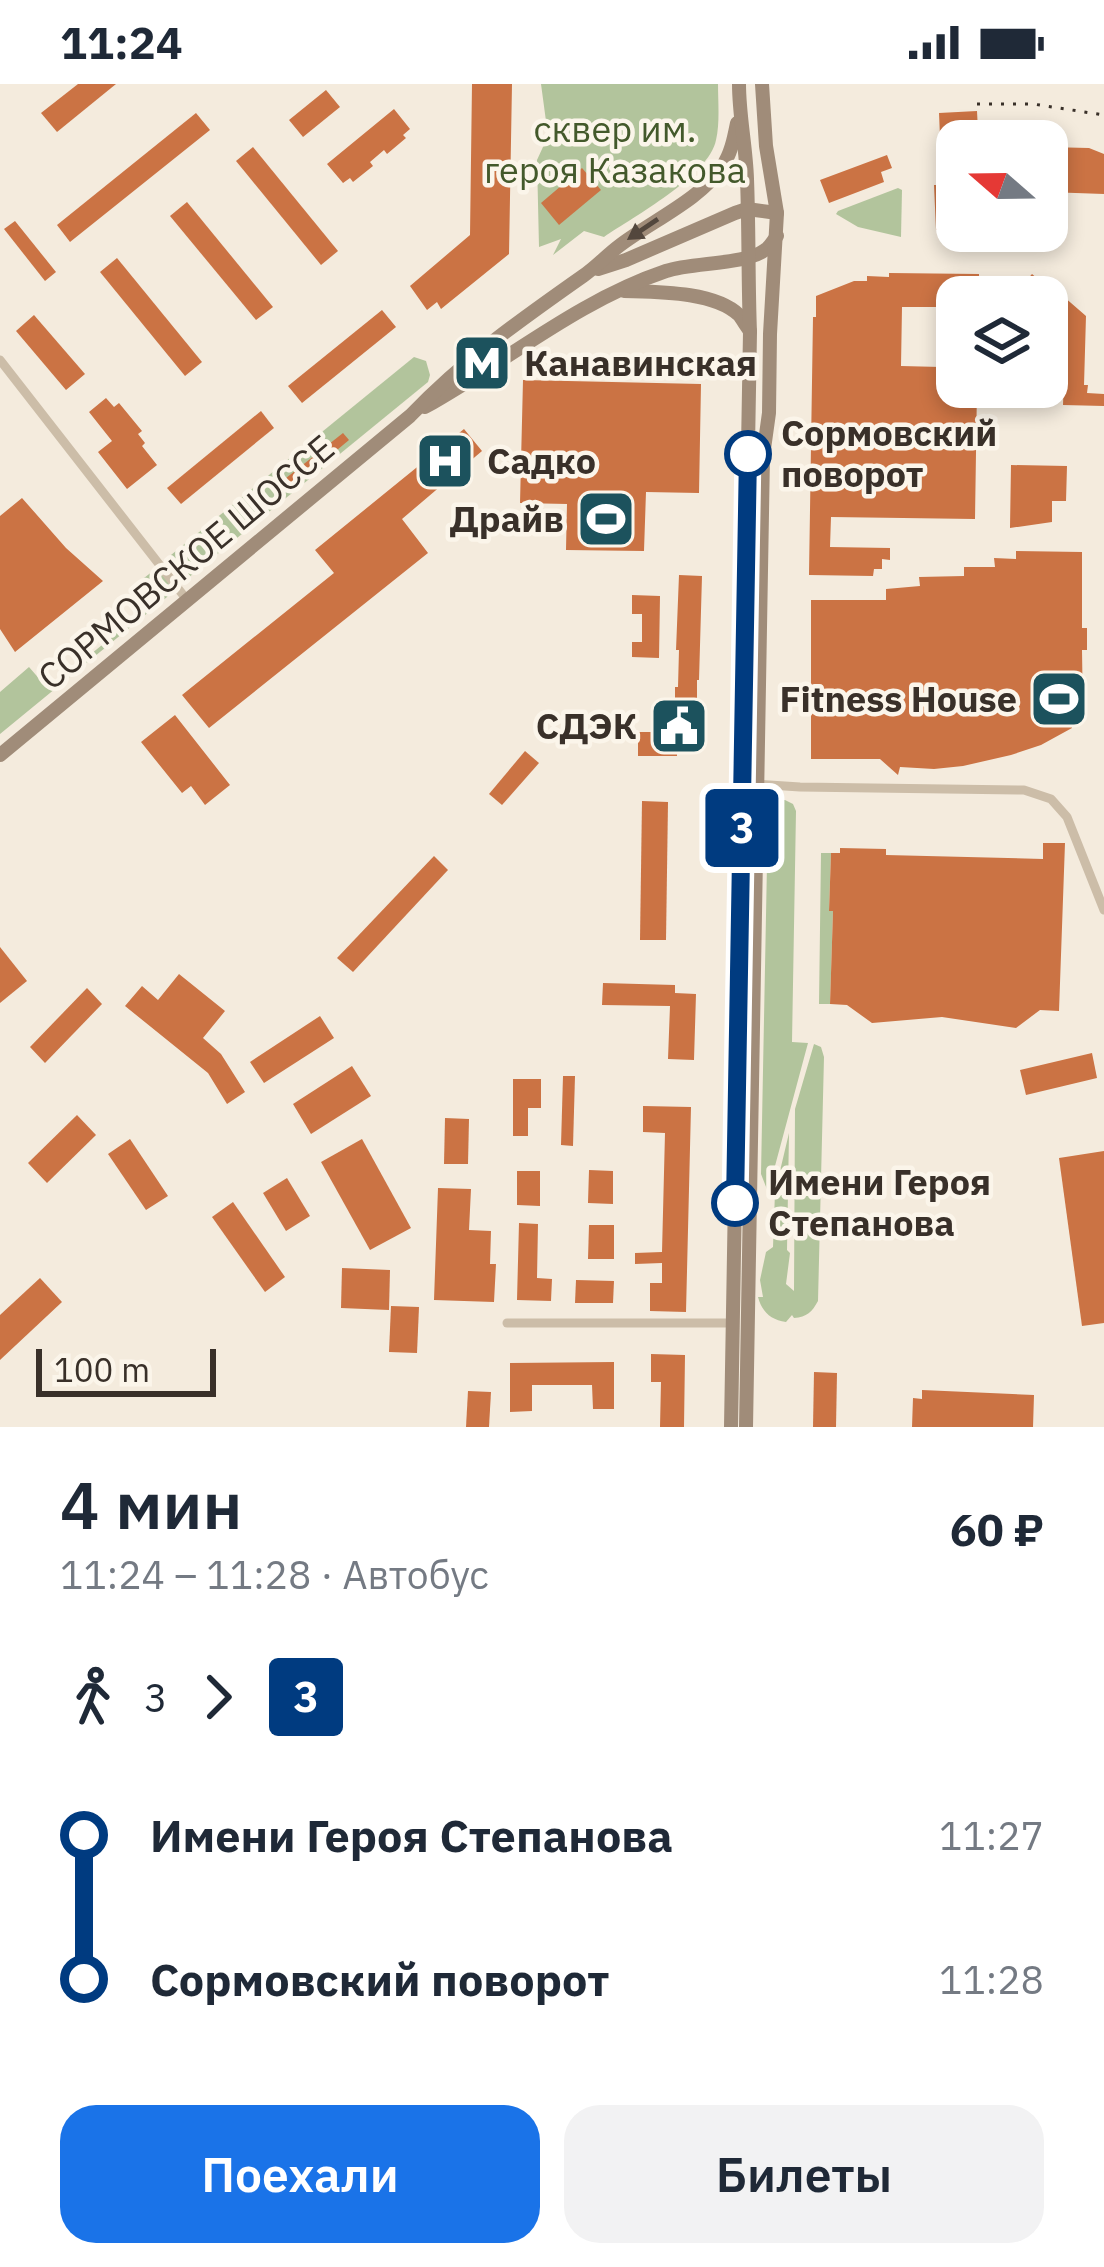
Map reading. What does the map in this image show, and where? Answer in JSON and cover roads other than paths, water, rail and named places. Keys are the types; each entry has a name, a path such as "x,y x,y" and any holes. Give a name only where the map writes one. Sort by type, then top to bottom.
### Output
{"main road":[{"path":"739,84 750,332 746,1427"},
{"path":"731,1427 750,783 777,235 762,84"},
{"name":"СОРМОВСКОЕ ШОССЕ","path":"0,755 410,416 448,376 708,183 722,168 739,117"},
{"path":"747,209 777,213"},
{"name":"СОРМОВСКОЕ ШОССЕ","path":"587,273 747,209"},
{"name":"СОРМОВСКОЕ ШОССЕ","path":"410,416 475,379 558,322 619,291 671,269 765,250 777,235"},
{"path":"619,291 719,302 739,315 750,332"}],"street":[{"path":"0,360 187,600"},
{"path":"750,783 1024,790 1051,799 1067,817 1104,910"},
{"path":"507,1323 734,1323"}],"railway":[{"path":"977,104 1033,104 1104,115"}],"place":[{"name":"Канавинская","path":"482,363"},
{"name":"Сормовский поворот","path":"748,454"},
{"name":"Садко","path":"445,461"},
{"name":"Драйв","path":"606,519"},
{"name":"Fitness House","path":"1059,699"},
{"name":"СДЭК","path":"679,726"},
{"name":"Имени Героя Степанова","path":"735,1203"}],"park label":[{"name":"сквер им. героя Казакова","path":"615,150"}]}
